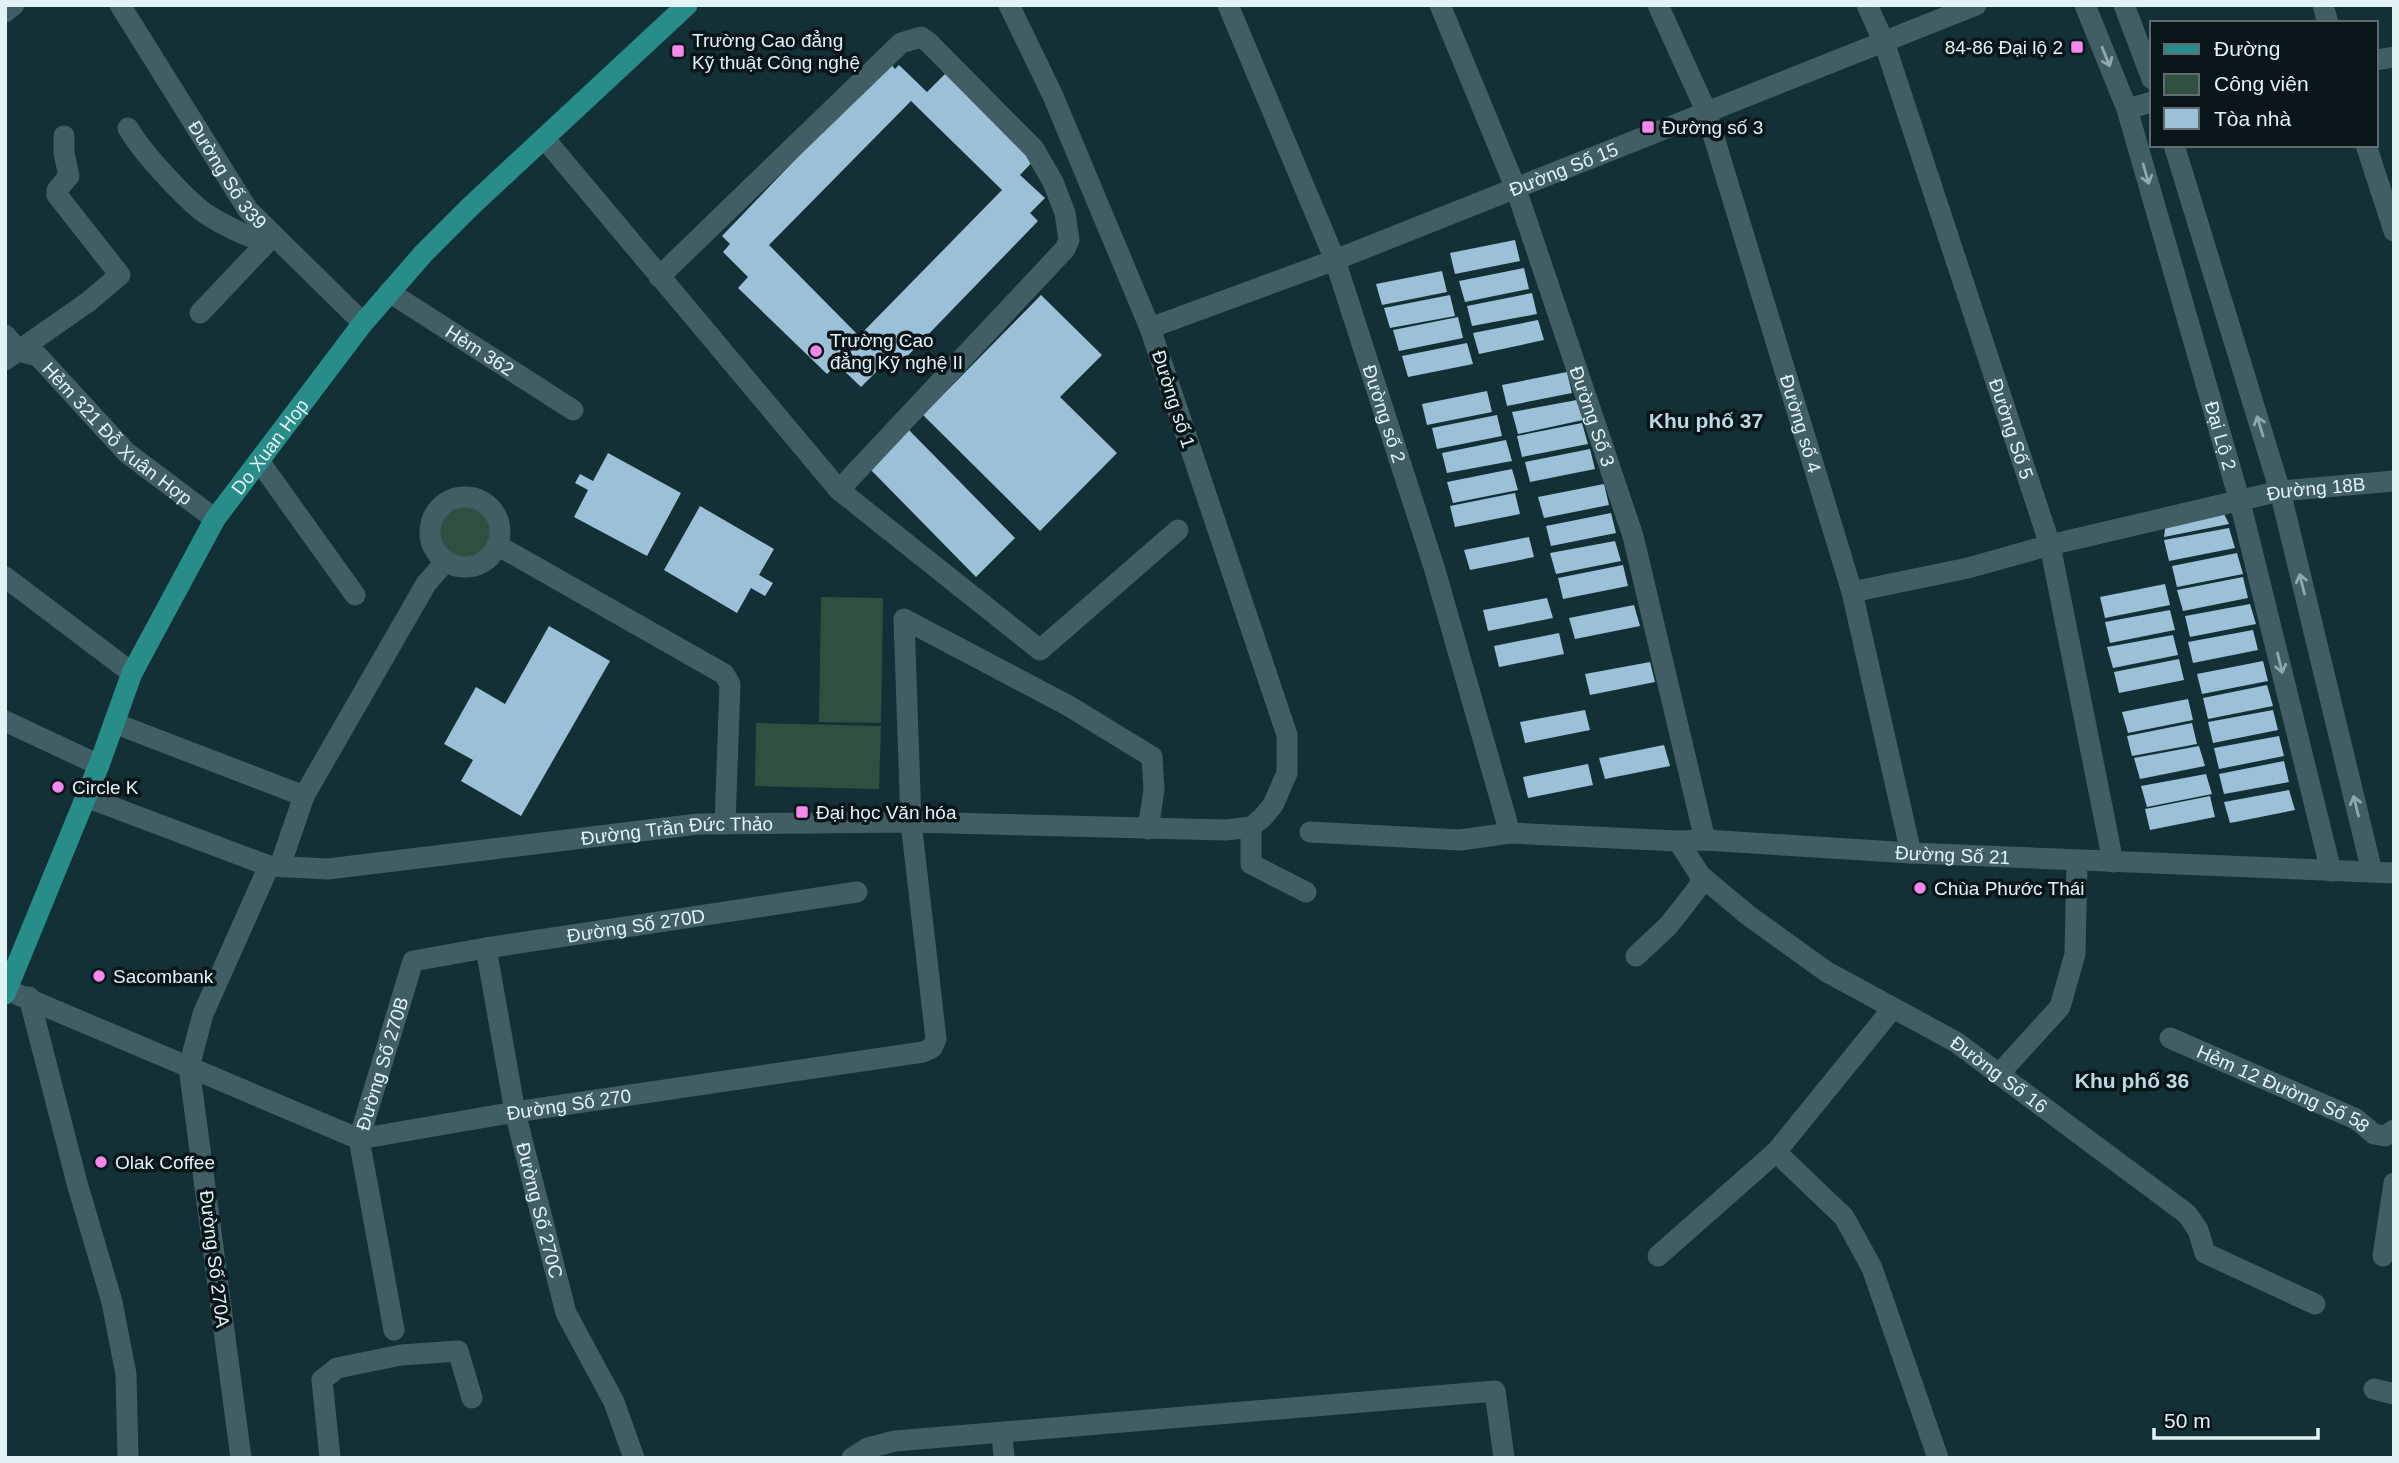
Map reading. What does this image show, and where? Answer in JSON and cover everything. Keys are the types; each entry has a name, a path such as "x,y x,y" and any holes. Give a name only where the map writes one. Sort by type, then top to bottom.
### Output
{"main road":[{"name":"Do Xuan Hop","path":"6,992 99,765 132,673 215,519 389,292 471,206 682,7"}],"street":[{"path":"5,12 14,5"},
{"name":"Đường Số 339","path":"120,5 248,210 270,239 363,323"},
{"name":"Đường số 1","path":"1009,5 1053,96 1150,328 1287,735 1287,773 1273,805 1251,827"},
{"name":"Đường số 2","path":"1228,5 1335,260 1434,567 1510,833"},
{"name":"Đường Số 3","path":"1440,5 1517,189 1633,536 1705,840"},
{"name":"Đường số 4","path":"1658,5 1706,111 1852,592 1911,853"},
{"name":"Đường Số 5","path":"1867,5 1884,42 2050,545 2113,862"},
{"name":"Đường Số 15","path":"1150,328 1517,189 1976,5"},
{"name":"Đại Lộ 2","path":"2085,5 2127,109 2240,502 2331,871"},
{"path":"2124,5 2150,74"},
{"path":"659,277 901,43 910,39 921,37 929,43 1034,149 1053,183 1065,213 1069,240 1065,249 839,490"},
{"path":"2127,109 2150,103"},
{"path":"128,128 160,169 205,213 245,236 270,239"},
{"path":"10,349 88,302 120,275 57,195 57,190 69,176 64,153 64,136"},
{"path":"544,138 839,490 1040,650 1178,530"},
{"name":"Đại Lộ 2","path":"2175,147 2280,491 2372,872"},
{"path":"2367,147 2394,231"},
{"path":"200,313 270,239"},
{"name":"Hẻm 362","path":"389,292 573,410"},
{"name":"Hẻm 321 Đỗ Xuân Hợp","path":"10,349 38,356 127,453 215,519"},
{"path":"259,461 355,595"},
{"name":"Đường 18B","path":"1852,592 1968,568 2050,545 2280,491 2394,481"},
{"path":"460,497 484,502 498,521 500,533 492,554 475,566 465,567 446,562 436,553 431,542 432,518 449,500 460,497"},
{"path":"497,545 724,674 730,684 725,824"},
{"name":"Đường Số 270A","path":"241,1458 190,1067 203,1014 274,866 304,796 426,584 446,562"},
{"path":"5,578 132,673"},
{"path":"911,822 904,619 1069,706 1152,757 1154,790 1148,829"},
{"path":"5,720 99,765"},
{"path":"114,723 304,796"},
{"name":"Đường Trần Đức Thảo","path":"86,797 274,866 328,869 698,824 911,822 1148,829 1226,830 1251,827"},
{"name":"Đường Số 270","path":"359,1139 515,1112 894,1058 932,1048 936,1039 911,822"},
{"path":"1251,827 1251,864 1306,892"},
{"name":"Đường Số 21","path":"1310,832 1460,840 1510,833 1705,840 2077,861 2394,873"},
{"name":"Đường Số 16","path":"1678,841 1700,874 1749,916 1827,972 1956,1042 2187,1214 2198,1230 2205,1253 2315,1304"},
{"path":"1999,1074 2060,1007 2075,954 2077,861"},
{"path":"1636,956 1668,926 1684,906 1700,885 1700,874"},
{"name":"Đường Số 270D","path":"413,961 857,892"},
{"name":"Đường Số 270C","path":"486,948 515,1112 566,1314 614,1402 634,1458"},
{"name":"Đường Số 270B","path":"394,1330 359,1139 413,961"},
{"path":"6,992 29,997 359,1139"},
{"path":"29,997 77,1184 112,1301 125,1374 128,1458"},
{"path":"1658,1256 1776,1152 1893,1008"},
{"name":"Hẻm 12 Đường Số 58","path":"2171,1038 2356,1119 2374,1134 2385,1136 2393,1132"},
{"path":"1776,1152 1844,1217 1872,1268 1938,1458"},
{"path":"2383,1255 2394,1183"},
{"path":"330,1458 322,1380 337,1368 401,1355 458,1351 472,1398"},
{"path":"852,1458 868,1448 895,1441 1495,1391 1504,1458"},
{"path":"1002,1433 1004,1458"}],"green space":[{"path":"465,507 483,514 490,532 483,550 465,557 447,550 440,532 447,514"},
{"path":"821,597 883,598 881,723 819,722"},
{"path":"756,723 881,726 879,789 755,786"}],"building":[{"path":"889,62 895,69 899,65 927,92 948,71 1037,157 1020,175 1045,198 1030,213 1038,221 890,374 882,366 861,387 837,364 827,374 738,288 748,277 723,252 730,244 722,236","holes":["911,101 1002,190 859,336 769,245"]},
{"path":"1515,240 1520,261 1455,274 1450,253"},
{"path":"1524,268 1529,289 1465,302 1459,281"},
{"path":"1442,271 1447,292 1382,305 1376,284"},
{"path":"1532,293 1537,314 1472,326 1467,306"},
{"path":"1041,295 1102,355 1060,397 1117,453 1040,531 923,415"},
{"path":"1450,295 1455,316 1390,328 1384,308"},
{"path":"1458,317 1463,338 1399,351 1393,330"},
{"path":"1538,320 1544,340 1479,354 1473,333"},
{"path":"1467,343 1473,364 1408,377 1402,356"},
{"path":"1567,372 1572,393 1507,406 1502,385"},
{"path":"1487,391 1492,412 1427,425 1422,404"},
{"path":"1577,400 1583,420 1518,434 1512,412"},
{"path":"1497,415 1502,436 1437,449 1432,428"},
{"path":"1582,423 1588,444 1522,457 1517,436"},
{"path":"909,430 1015,538 976,577 870,469"},
{"path":"1506,440 1512,461 1447,473 1442,453"},
{"path":"1590,449 1595,469 1530,482 1525,462"},
{"path":"608,453 681,493 647,556 574,517 588,490 575,483 580,474 593,481"},
{"path":"1512,469 1518,490 1453,503 1447,482"},
{"path":"1604,484 1609,505 1544,518 1538,497"},
{"path":"1515,493 1520,514 1455,527 1450,506"},
{"path":"700,506 774,549 759,575 773,583 765,596 751,588 737,613 664,570"},
{"path":"1611,513 1616,533 1551,546 1546,526"},
{"path":"2224,514 2229,524 2164,537 2166,521"},
{"path":"2229,528 2235,548 2169,561 2164,540"},
{"path":"1529,537 1534,557 1470,570 1464,550"},
{"path":"1615,541 1621,561 1556,574 1550,553"},
{"path":"2237,553 2243,574 2177,587 2172,566"},
{"path":"1623,565 1628,586 1563,599 1558,578"},
{"path":"2243,577 2248,598 2183,611 2177,590"},
{"path":"2165,584 2170,605 2105,618 2100,597"},
{"path":"1547,598 1553,618 1488,631 1483,610"},
{"path":"2250,604 2256,624 2190,637 2185,616"},
{"path":"1634,605 1640,626 1575,639 1569,618"},
{"path":"2170,610 2175,630 2110,643 2105,622"},
{"path":"549,626 610,661 521,816 461,781 473,760 444,744 476,687 505,704"},
{"path":"2253,630 2258,650 2193,663 2188,642"},
{"path":"1559,633 1564,654 1499,667 1494,646"},
{"path":"2173,635 2178,655 2113,668 2107,647"},
{"path":"2179,659 2184,680 2119,693 2114,672"},
{"path":"2263,661 2268,681 2202,694 2197,674"},
{"path":"1650,662 1655,682 1590,695 1585,674"},
{"path":"2267,685 2273,706 2208,719 2203,698"},
{"path":"2188,699 2193,720 2128,733 2122,712"},
{"path":"1585,710 1590,730 1525,743 1520,722"},
{"path":"2273,710 2278,730 2213,743 2208,722"},
{"path":"2192,723 2197,744 2132,756 2127,736"},
{"path":"2279,736 2284,756 2219,769 2214,748"},
{"path":"1664,745 1670,766 1605,779 1599,758"},
{"path":"2199,746 2205,766 2140,779 2134,758"},
{"path":"2284,761 2289,782 2224,794 2219,774"},
{"path":"1588,764 1593,785 1528,798 1523,777"},
{"path":"2206,774 2212,794 2147,807 2141,786"},
{"path":"2289,790 2295,810 2230,823 2224,802"},
{"path":"2210,796 2215,817 2150,830 2145,809"}],"place":[{"name":"84-86 Đại lộ 2","path":"2077,47"},
{"name":"Trường Cao đẳng Kỹ thuật Công nghệ","path":"678,51"},
{"name":"Đường số 3","path":"1648,127"},
{"name":"Trường Cao đẳng Kỹ nghệ II","path":"816,351"},
{"name":"Circle K","path":"58,787"},
{"name":"Đại học Văn hóa","path":"802,812"},
{"name":"Chùa Phước Thái","path":"1920,888"},
{"name":"Sacombank","path":"99,976"},
{"name":"Olak Coffee","path":"101,1162"}],"district":[{"name":"Khu phố 37","path":"1706,421"},
{"name":"Khu phố 36","path":"2132,1081"}]}
